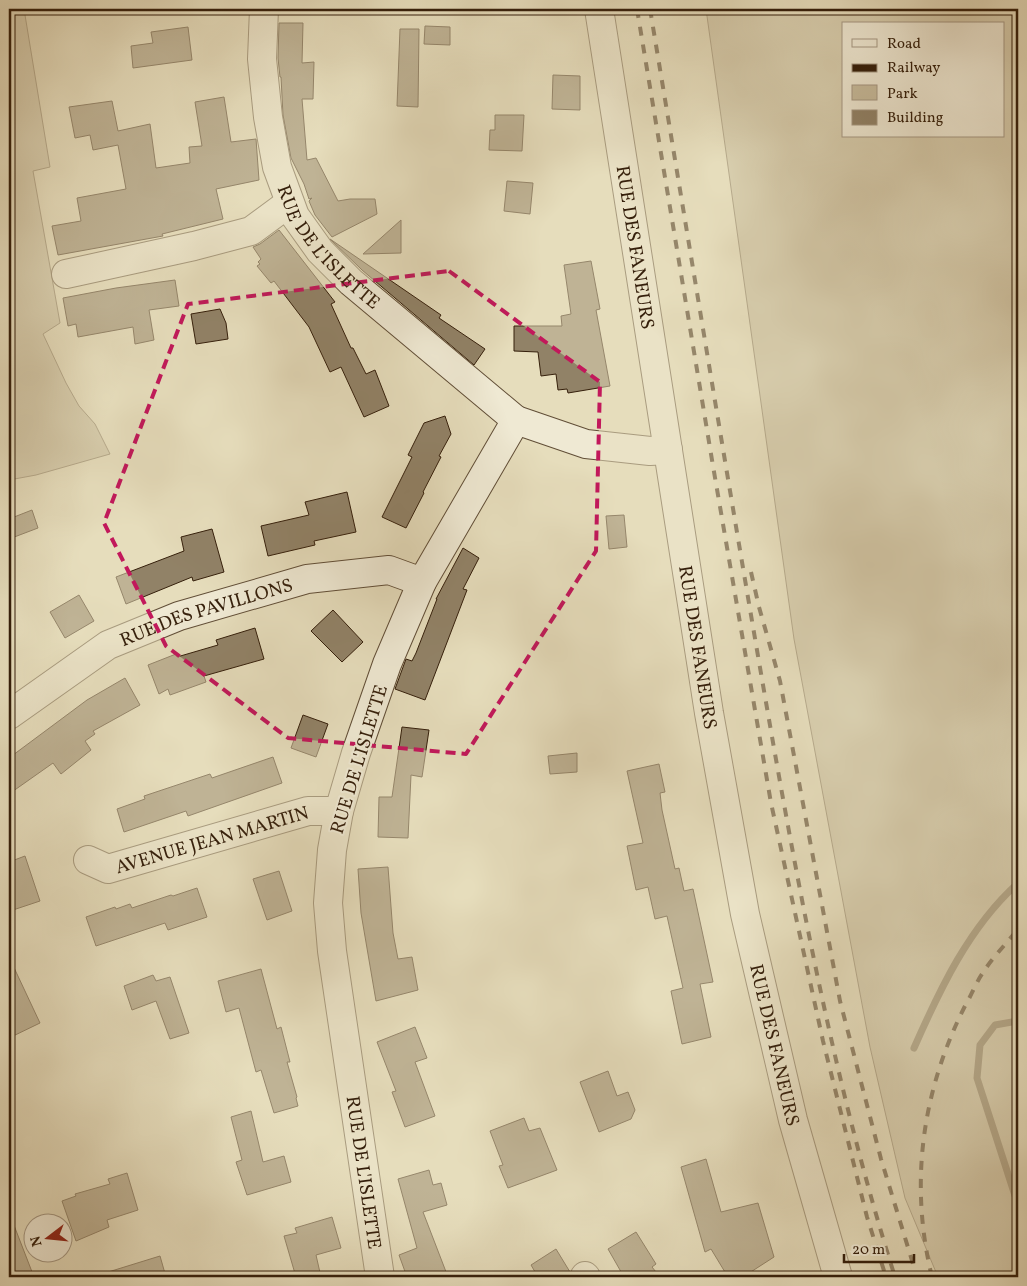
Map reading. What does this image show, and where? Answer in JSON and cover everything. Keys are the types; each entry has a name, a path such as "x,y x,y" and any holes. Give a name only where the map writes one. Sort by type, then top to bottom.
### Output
{"street":[{"name":"RUE DE L'ISLETTE","path":"264,9 262,59 268,117 277,167 295,216 320,251 351,282 516,420 586,444 650,451 668,450"},
{"name":"RUE DES FANEURS","path":"599,9 708,713 745,914 793,1120 838,1277"},
{"path":"66,274 194,246 251,231 289,203"},
{"name":"RUE DE L'ISLETTE","path":"380,1277 332,951 328,903 332,850 339,811 356,753 387,664 422,582 516,420"},
{"name":"RUE DES PAVILLONS","path":"9,715 108,645 179,616 307,579 389,570 422,582"},
{"name":"AVENUE JEAN MARTIN","path":"88,860 108,869 308,811 339,811"}],"highlighted area":[{"path":"449,271 600,382 596,551 466,754 288,738 166,646 104,523 188,304"}],"green space":[{"path":"9,9 24,9 50,167 33,171 60,323 43,334 66,383 79,406 95,424 110,454 36,475 9,480"},
{"path":"706,9 1018,9 1018,1277 938,1277 905,1198 870,1047 794,639"}],"building":[{"path":"279,23 303,23 302,63 314,62 313,99 302,99 307,160 316,158 338,201 375,199 377,214 332,237 315,215 309,201 312,198 309,199 291,158 283,115 278,58"},
{"path":"425,26 450,27 450,45 424,44"},
{"path":"188,27 192,60 133,68 131,46 153,43 151,32"},
{"path":"400,29 419,29 418,107 397,106"},
{"path":"553,75 580,76 580,110 552,109"},
{"path":"224,97 231,142 256,139 259,180 216,189 223,219 162,234 163,236 58,255 52,226 81,221 77,198 126,189 118,145 93,150 90,135 75,138 69,107 112,101 118,131 150,124 156,168 190,163 189,147 202,146 195,102"},
{"path":"495,115 524,115 522,151 489,150 490,130 495,130"},
{"path":"507,181 533,183 530,214 504,211"},
{"path":"401,220 401,253 363,254"},
{"path":"279,230 335,302 331,304 351,348 353,348 366,374 375,370 389,406 364,417 341,367 330,372 309,327 274,281 271,283 257,266 260,264 258,262 261,259 253,247"},
{"path":"330,239 441,315 439,318 485,349 474,365 362,270"},
{"path":"591,261 600,309 596,310 610,386 568,393 567,389 558,390 556,374 541,376 538,352 514,351 514,326 562,326 561,316 571,314 564,265"},
{"path":"175,280 179,306 149,310 154,340 135,344 133,327 78,337 76,324 68,326 63,298"},
{"path":"220,309 226,323 228,339 196,344 191,314"},
{"path":"445,416 451,434 406,528 382,517 412,457 408,455 424,423"},
{"path":"347,492 356,532 314,541 315,545 268,556 261,526 309,515 305,502"},
{"path":"32,510 38,528 9,539 9,519"},
{"path":"624,515 627,547 609,549 606,516"},
{"path":"212,529 224,572 193,581 192,577 126,604 116,577 184,551 181,537"},
{"path":"463,548 479,558 463,589 467,590 425,700 395,689 406,659 412,661 416,653 436,599"},
{"path":"79,595 94,621 65,638 50,612"},
{"path":"333,610 363,642 342,662 311,631"},
{"path":"255,628 264,659 204,676 206,682 170,695 168,689 159,694 148,665 176,654 177,657 218,645 216,640"},
{"path":"125,678 140,705 93,731 95,734 85,741 91,750 61,774 53,763 9,794 9,758 87,700"},
{"path":"303,715 328,724 316,757 291,748"},
{"path":"402,727 429,730 422,777 411,775 408,838 378,837 379,797 392,797"},
{"path":"577,753 577,772 550,774 548,756"},
{"path":"273,757 282,783 188,816 186,811 124,832 117,809 145,799 144,796 210,774 212,778"},
{"path":"659,764 665,792 660,793 662,810 675,869 679,868 684,891 693,889 713,982 700,984 711,1037 682,1044 671,991 683,988 667,916 655,919 648,887 636,890 627,846 643,843 627,771"},
{"path":"25,856 40,901 13,910 9,897 9,862"},
{"path":"388,867 393,933 398,959 412,957 418,990 376,1001 361,913 358,869"},
{"path":"279,871 292,911 267,920 253,879"},
{"path":"197,888 207,917 168,930 165,923 96,946 86,917 130,904 132,908"},
{"path":"9,957 40,1023 9,1038"},
{"path":"261,969 277,1029 281,1027 298,1106 274,1113 261,1070 256,1072 239,1008 226,1012 218,981"},
{"path":"153,975 156,981 170,977 189,1033 170,1039 156,1001 132,1010 124,986"},
{"path":"415,1027 427,1058 415,1062 435,1116 405,1127 392,1092 396,1091 377,1042"},
{"path":"608,1071 617,1096 628,1092 635,1110 631,1119 599,1132 580,1082"},
{"path":"251,1111 263,1162 284,1156 291,1182 247,1195 236,1162 242,1160 231,1117"},
{"path":"524,1118 529,1131 540,1128 557,1170 508,1188 499,1166 503,1165 490,1131"},
{"path":"706,1159 721,1212 758,1203 774,1257 743,1277 728,1277 711,1249 705,1252 681,1167"},
{"path":"429,1170 433,1185 441,1183 447,1205 423,1212 448,1277 407,1277 399,1255 417,1248 398,1179"},
{"path":"127,1173 138,1210 107,1220 109,1227 76,1241 72,1230 72,1214 67,1214 62,1201 76,1196 75,1194 110,1184 108,1179"},
{"path":"10,1215 22,1246 22,1264 29,1264 34,1277 9,1277"},
{"path":"332,1217 341,1248 316,1255 321,1277 296,1277 284,1236 297,1233 295,1228"},
{"path":"636,1232 656,1264 652,1267 660,1277 624,1277 608,1249"},
{"path":"556,1249 570,1272 570,1277 538,1277 531,1265"},
{"path":"160,1256 166,1277 106,1277 105,1273"}],"waterway":[{"path":"914,1048 945,981 970,939 1001,900 1018,883"},
{"path":"1018,1021 995,1025 980,1045 977,1078 1018,1205"}],"railway":[{"path":"637,9 771,803 823,1041 867,1217 886,1277"},
{"path":"650,9 758,656 800,891 833,1047 872,1201 895,1277"},
{"path":"751,572 780,681 840,1001 881,1159 917,1277"},
{"path":"932,1277 921,1207 924,1137 930,1103 939,1070 966,1004 986,968 1018,929"}]}
